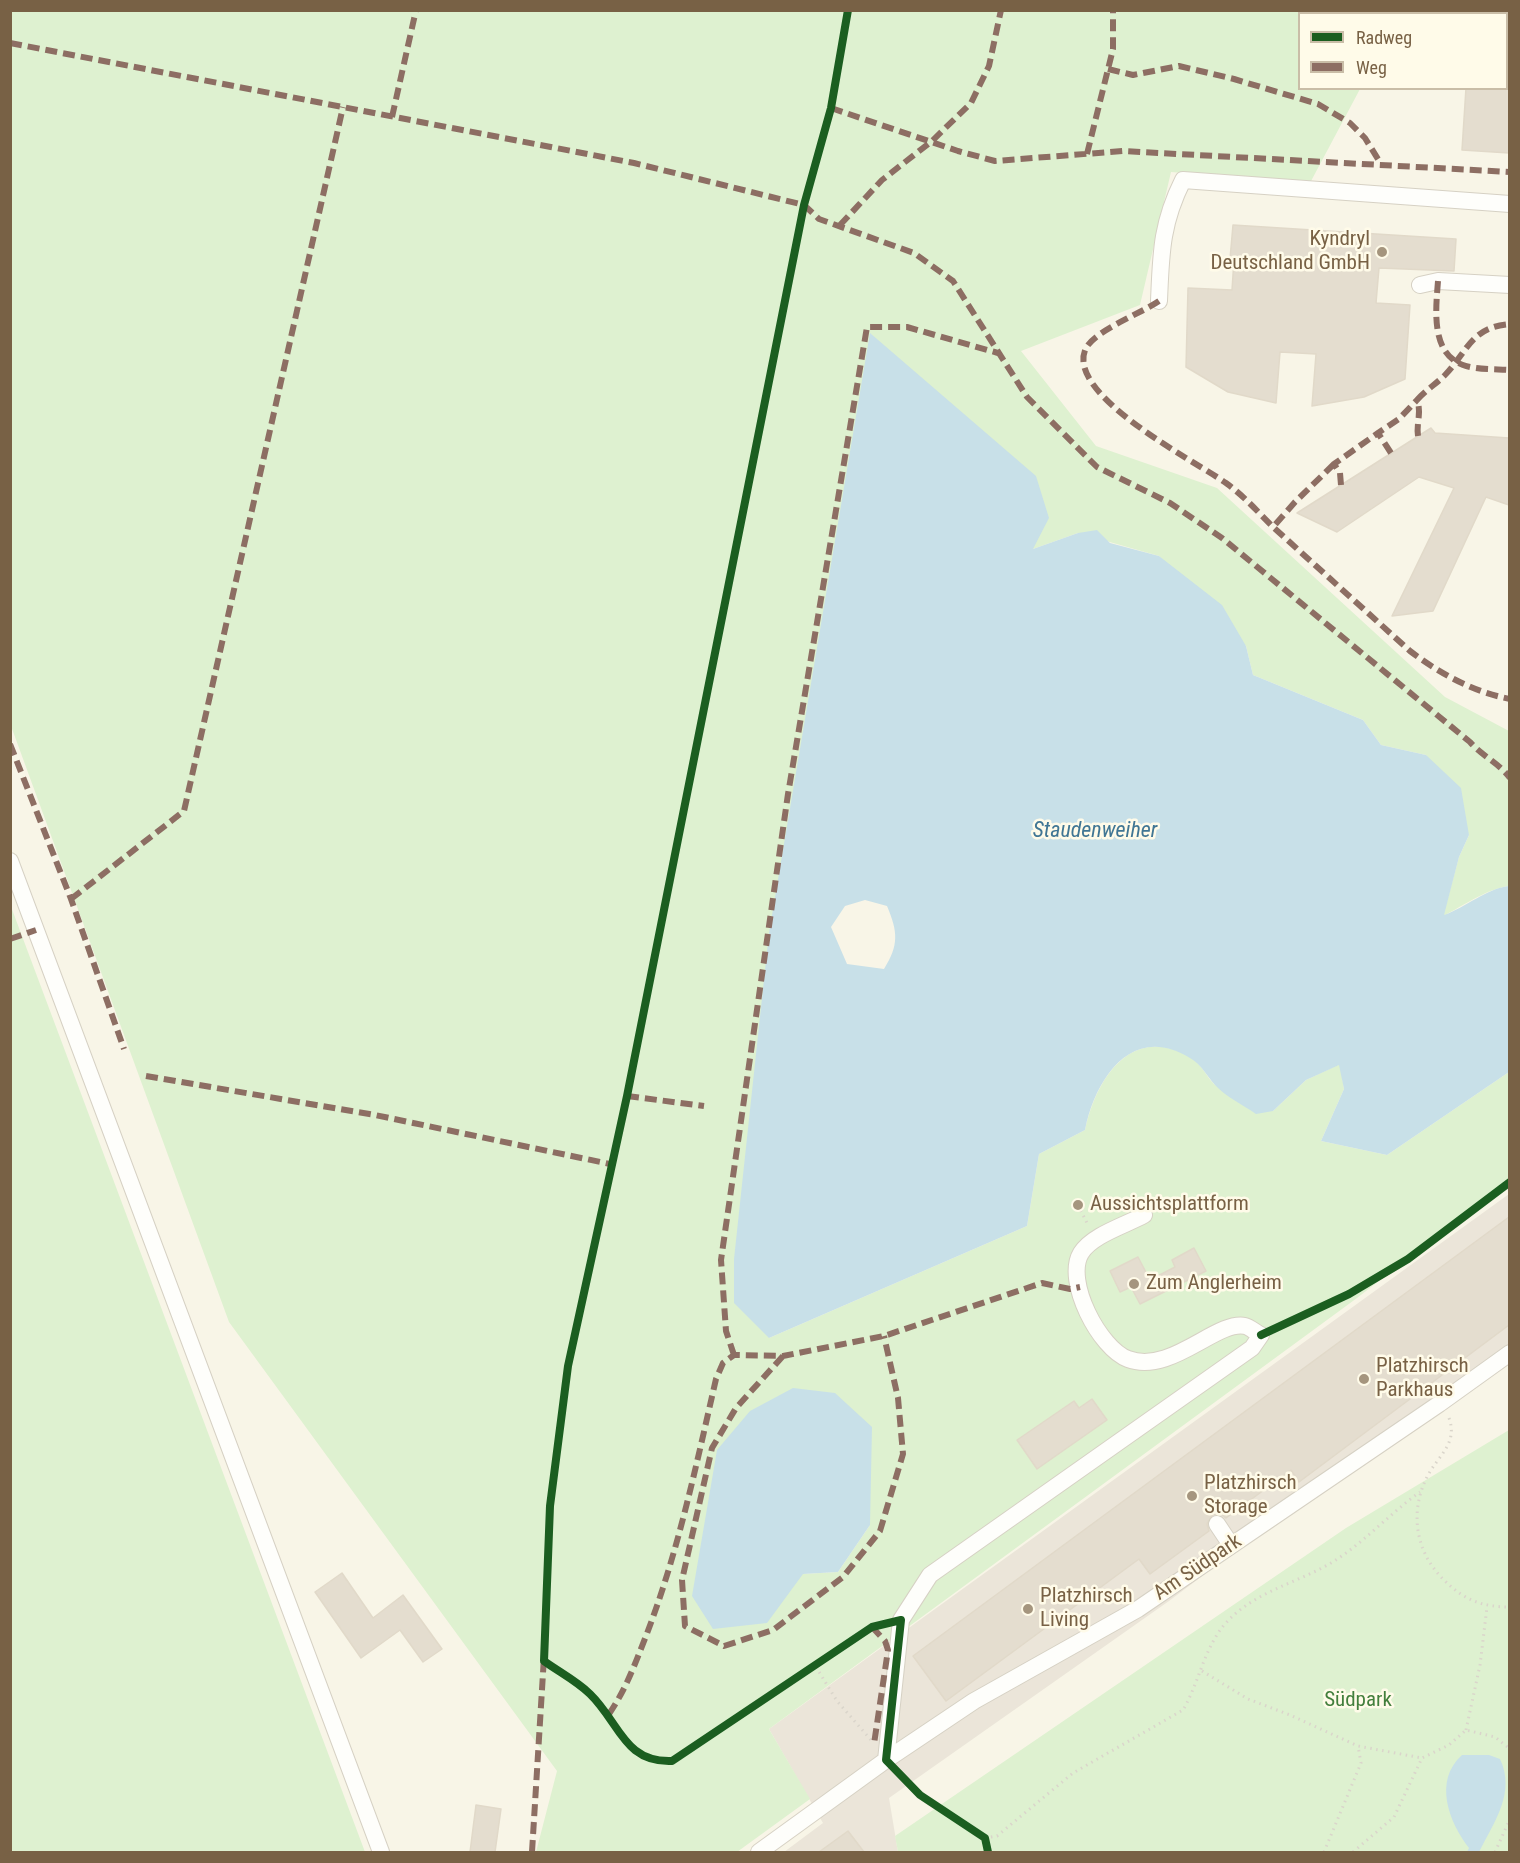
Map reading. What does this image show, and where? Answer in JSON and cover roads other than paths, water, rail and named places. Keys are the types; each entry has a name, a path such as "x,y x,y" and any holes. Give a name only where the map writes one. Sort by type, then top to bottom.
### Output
{"street":[{"path":"1159,302 1162,241 1169,209 1183,180 1509,204"},
{"path":"1420,285 1438,281 1509,285"},
{"path":"10,861 381,1852"},
{"path":"886,1760 901,1620 930,1575 1252,1348 1260,1335 1245,1326 1229,1327 1181,1352 1152,1360 1126,1359 1112,1349 1099,1333 1082,1298 1077,1270 1081,1253 1095,1240 1144,1215"},
{"name":"Am Südpark","path":"759,1852 886,1760 974,1701 1138,1609 1508,1356"},
{"path":"1218,1524 1231,1545"}],"water":[{"name":"Staudenweiher","path":"870,333 1036,476 1049,518 1033,549 1078,533 1097,530 1110,543 1159,556 1222,605 1246,646 1253,675 1363,720 1381,745 1426,755 1461,788 1469,835 1459,857 1444,915 1484,894 1509,886 1509,1072 1387,1155 1321,1141 1344,1089 1339,1065 1306,1080 1273,1111 1256,1114 1219,1089 1201,1067 1190,1058 1169,1049 1151,1047 1134,1052 1120,1061 1107,1075 1097,1092 1085,1130 1039,1154 1027,1226 769,1338 734,1303 734,1259 769,933","holes":["865,900 887,906 895,938 892,953 884,969 847,964 831,927 845,906"]},
{"path":"793,1388 835,1393 872,1427 870,1525 838,1572 803,1574 767,1623 713,1629 692,1596 717,1450 750,1411"},
{"path":"1462,1755 1489,1755 1500,1759 1504,1772 1506,1784 1501,1807 1479,1852 1467,1852 1469,1848 1455,1826 1447,1802 1448,1777 1453,1765"}],"place":[{"name":"Kyndryl Deutschland GmbH","path":"1382,252"},
{"name":"Aussichtsplattform","path":"1078,1205"},
{"name":"Zum Anglerheim","path":"1134,1284"},
{"name":"Platzhirsch Parkhaus","path":"1364,1379"},
{"name":"Platzhirsch Storage","path":"1192,1496"},
{"name":"Platzhirsch Living","path":"1028,1609"}],"park label":[{"name":"Südpark","path":"1358,1701"}]}
